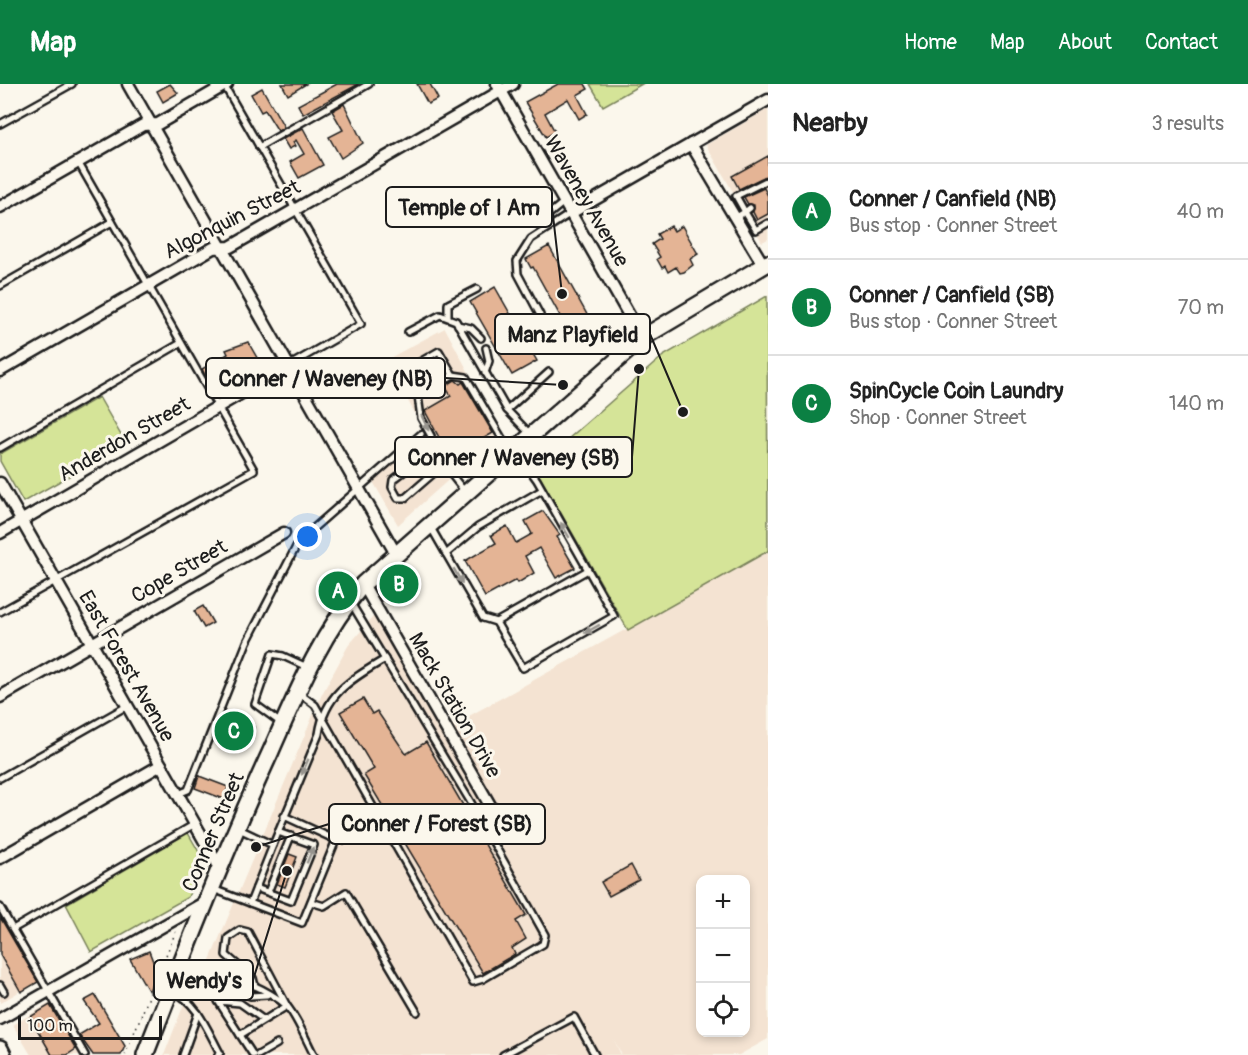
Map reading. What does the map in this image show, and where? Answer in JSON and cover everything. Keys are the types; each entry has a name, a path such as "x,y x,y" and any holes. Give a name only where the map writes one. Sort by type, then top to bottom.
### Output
{"main road":[{"name":"Conner Street","path":"145,1055 220,868 297,692 317,649 349,600 396,554 642,338 766,264"},
{"path":"0,1049 3,1055"}],"street":[{"path":"128,84 396,554"},
{"name":"Algonquin Street","path":"0,371 213,248 230,247 499,88 513,84"},
{"path":"0,207 143,125 158,124 225,85"},
{"name":"Waveney Avenue","path":"499,88 642,338"},
{"path":"571,213 768,100"},
{"path":"691,144 744,213 766,264"},
{"name":"Anderdon Street","path":"0,533 290,365"},
{"name":"East Forest Avenue","path":"0,483 220,868"},
{"name":"Cope Street","path":"0,697 284,532"},
{"name":"Mack Station Drive","path":"363,584 495,814"},
{"path":"0,858 161,765"},
{"path":"0,1019 188,912 209,895"}],"lane":[{"path":"0,124 72,84"},
{"path":"259,147 369,84"},
{"path":"225,85 295,209"},
{"path":"0,612 254,470 78,162"},
{"path":"768,180 736,196 756,230 768,223"},
{"path":"549,227 548,216 564,202"},
{"name":"Anderdon Street","path":"290,365 361,324 295,209"},
{"path":"540,315 516,267 517,261 531,239 571,213"},
{"path":"0,286 112,222"},
{"path":"448,316 448,304 477,289"},
{"path":"408,332 440,315 448,316 458,325 507,410 531,436"},
{"path":"458,325 471,328 481,338"},
{"path":"0,448 181,343"},
{"path":"484,373 489,361 486,348"},
{"path":"453,375 439,351 404,371 418,396 421,418 431,436 432,450 442,466 466,493"},
{"path":"507,410 549,372"},
{"path":"418,396 453,375 466,377 513,452 542,490 614,616 523,668 496,622 483,618 429,525"},
{"path":"178,794 188,790 247,642 299,541 421,434"},
{"path":"432,450 393,480 392,487 398,498 405,498 442,466"},
{"path":"446,554 478,527 542,490"},
{"path":"496,622 588,570"},
{"path":"297,692 315,705 473,982 483,979 543,944 545,935 349,600"},
{"path":"283,724 255,704 272,654 283,656 308,668"},
{"path":"250,903 319,734 322,717 343,685 385,659"},
{"path":"0,778 127,706"},
{"path":"284,816 336,840 343,840 382,819"},
{"path":"13,929 195,824"},
{"path":"237,828 273,845"},
{"path":"256,888 291,901 314,845 278,831"},
{"path":"268,892 291,836"},
{"path":"209,895 250,903 302,923 336,840"},
{"path":"311,902 324,906 346,892 417,1012"},
{"path":"0,907 85,1055"},
{"path":"255,986 253,978 226,955 228,938 240,930 248,932 314,1055"},
{"path":"182,962 213,975 219,982 250,996 267,995"},
{"path":"213,975 222,973 255,986 287,1006"},
{"path":"0,985 4,992"},
{"path":"171,990 187,998 198,1013 220,1054"},
{"path":"253,1055 218,1001 240,1003 264,1020"},
{"path":"240,1035 287,1006"},
{"path":"183,1055 198,1013"},
{"path":"503,1055 574,1017 595,1055"},
{"path":"258,1055 277,1044"}],"path":[{"path":"125,1055 173,936 188,912"}],"shaded area":[{"path":"768,109 768,239 762,242 706,145"},
{"path":"445,328 501,433 398,525 372,480 426,434 386,360"},
{"path":"768,551 768,1039 739,1055 622,1055 614,1040 621,1055 164,1055 195,976 202,979 322,694 348,646 378,611 488,815 497,810 449,727"},
{"path":"0,912 39,980 0,1003"},
{"path":"50,1003 81,1055 31,1055 13,1025"}],"green space":[{"path":"590,84 642,84 603,106"},
{"path":"767,296 768,551 628,630 535,468 663,356"},
{"path":"99,397 126,444 23,502 0,461 0,454"},
{"path":"188,833 203,859 188,897 91,952 66,904"}],"building":[{"path":"170,84 178,93 163,102 157,91"},
{"path":"282,84 306,84 288,95"},
{"path":"337,84 359,84 303,114 298,105"},
{"path":"417,84 430,84 438,99 428,104"},
{"path":"558,84 585,84 588,89 577,95 587,114 579,119 568,99 545,113 555,132 546,137 525,102"},
{"path":"262,88 284,127 278,131 265,110 261,112 251,94"},
{"path":"344,104 363,143 341,158 329,137 343,130 332,111"},
{"path":"303,128 323,165 299,178 290,162 304,154 296,140 293,142 295,146 289,149 283,139"},
{"path":"768,156 768,175 739,189 732,176"},
{"path":"764,188 768,196 768,214 757,220 753,212 754,205 748,204 744,197"},
{"path":"671,226 674,231 682,226 698,254 690,259 693,265 680,273 676,267 668,272 665,266 662,268 657,259 660,257 652,244 660,239 657,234"},
{"path":"549,246 590,320 583,324 584,332 572,339 566,334 555,341 550,331 564,323 533,267 531,268 526,259"},
{"path":"495,287 537,361 512,375 470,302"},
{"path":"248,342 260,363 213,389 202,369 228,354 226,350"},
{"path":"455,380 460,384 463,382 493,433 450,458 425,411 451,396 445,386"},
{"path":"543,511 560,535 557,537 575,568 556,578 539,548 525,556 534,573 518,583 516,580 485,597 465,561 496,543 491,535 507,526 516,543 532,534 525,521"},
{"path":"203,606 213,623 204,628 194,611"},
{"path":"363,699 372,714 377,711 406,754 426,742 464,807 453,813 462,828 472,822 526,915 516,921 526,939 512,948 515,954 483,973 364,775 374,769 340,712"},
{"path":"223,715 254,727 246,748 215,735"},
{"path":"199,776 228,787 224,799 195,788"},
{"path":"289,854 297,857 285,887 277,884"},
{"path":"631,865 639,880 609,896 601,882"},
{"path":"0,917 38,982 21,992 0,955"},
{"path":"149,951 156,969 149,992 130,959"},
{"path":"95,995 125,1046 121,1055 93,1055 79,1035 99,1023 84,1001"},
{"path":"50,1005 76,1049 67,1055 52,1055 30,1017"}],"place":[{"name":"Temple of I Am","path":"562,294"},
{"name":"Conner / Waveney (SB)","path":"639,369"},
{"name":"Conner / Waveney (NB)","path":"563,385"},
{"name":"Manz Playfield","path":"683,412"},
{"name":"Conner / Canfield (SB)","path":"399,584"},
{"name":"Conner / Canfield (NB)","path":"338,591"},
{"name":"SpinCycle Coin Laundry","path":"234,731"},
{"name":"Conner / Forest (SB)","path":"256,847"},
{"name":"Wendy's","path":"287,871"}]}
